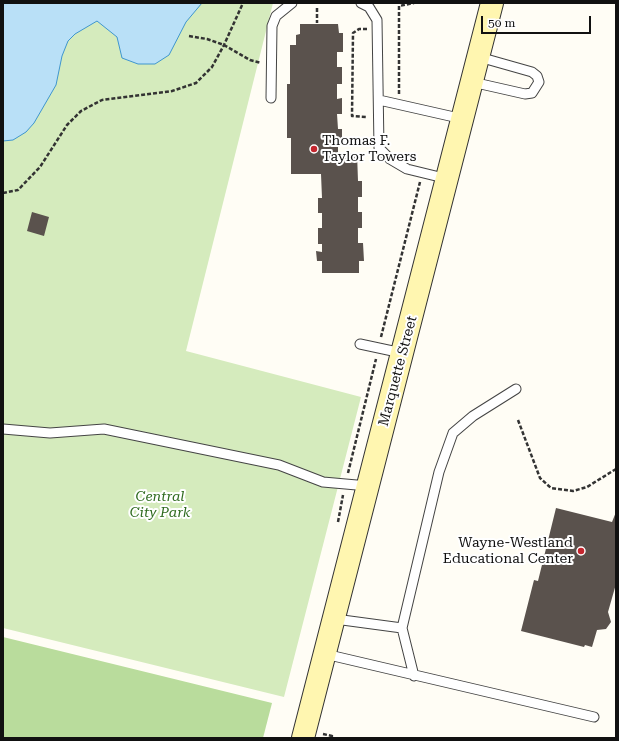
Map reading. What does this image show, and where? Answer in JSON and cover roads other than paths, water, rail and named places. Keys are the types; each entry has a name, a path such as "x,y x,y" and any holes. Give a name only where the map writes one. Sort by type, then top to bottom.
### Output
{"street":[{"name":"Marquette Street","path":"310,736 325,654 492,3"}],"lane":[{"path":"271,98 272,26 276,16 292,3"},
{"path":"360,3 368,7 377,20 379,148 390,159 408,169 448,179"},
{"path":"472,82 525,94 532,93 539,82 537,76 532,72 479,57"},
{"path":"379,100 463,120"},
{"path":"360,344 402,354"},
{"path":"414,676 402,628 439,472 453,433 472,416 516,390"},
{"path":"3,429 50,433 104,429 279,465 323,482 368,486"},
{"path":"334,619 402,628"},
{"path":"325,654 594,717"}],"water":[{"path":"3,3 202,3 186,22 169,55 155,64 138,64 122,58 117,37 97,21 75,34 68,41 62,56 56,85 34,123 26,132 13,140 3,141"}],"place":[{"name":"Thomas F. Taylor Towers","path":"314,149"},
{"name":"Wayne-Westland Educational Center","path":"581,551"}],"park label":[{"name":"Central City Park","path":"160,506"}]}
